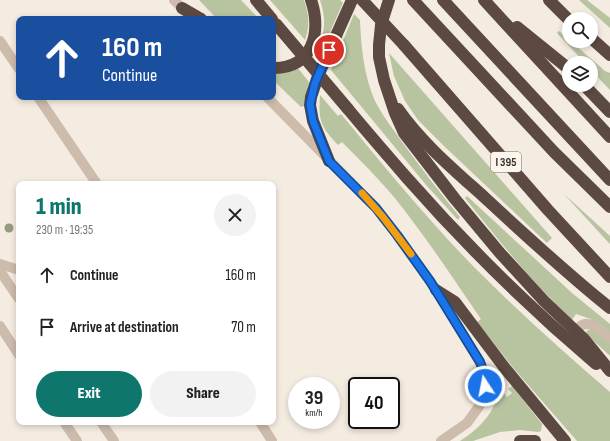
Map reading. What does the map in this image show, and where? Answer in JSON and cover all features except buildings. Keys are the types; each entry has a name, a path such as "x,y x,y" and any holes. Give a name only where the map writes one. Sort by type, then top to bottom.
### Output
{"highway":[{"path":"256,0 270,16"},
{"path":"276,68 294,64 302,59 308,50 315,36 316,28 316,19 311,0"},
{"path":"329,161 313,121 310,104 318,76 352,0"},
{"name":"I 395","path":"362,0 404,45 548,210 610,277"},
{"path":"389,0 381,25 379,45 381,68 388,92 404,133 500,253 535,291 584,340 610,371"},
{"path":"413,0 554,152 610,208"},
{"path":"442,0 610,180"},
{"path":"549,0 562,13"},
{"path":"486,2 562,63"},
{"path":"486,2 610,137"},
{"path":"178,4 196,16"},
{"path":"276,23 407,179 465,240 538,311 610,376"},
{"path":"598,44 610,55"},
{"path":"388,92 395,105 411,125 442,158 576,281 610,308"},
{"path":"591,92 610,112"},
{"path":"436,290 455,302 504,367 565,441"},
{"path":"520,441 535,441"}],"street":[{"path":"178,4 189,16"},
{"path":"0,41 16,65"},
{"path":"40,100 95,181"},
{"path":"270,100 376,208 436,290 480,362 486,378 480,405 467,423 441,441"},
{"path":"0,264 16,269"},
{"path":"0,271 16,295"},
{"path":"575,332 583,325 590,324 610,338"},
{"path":"0,326 16,350"},
{"path":"66,425 77,441"},
{"path":"103,425 114,441"},
{"path":"262,425 272,441"}],"green space":[{"path":"199,0 241,0 256,16 214,16"},
{"path":"270,0 304,0 308,20 308,30 305,40"},
{"path":"320,0 340,0 343,3 319,56 316,53 324,27 324,15"},
{"path":"579,0 587,0 610,18 610,28 598,17 598,12 592,12"},
{"path":"354,14 360,20 364,61 368,82 375,101 384,117 402,142 460,217 458,220 427,186 331,70"},
{"path":"559,31 562,34 562,38 557,33"},
{"path":"571,48 579,48 588,56 578,56"},
{"path":"389,53 552,238 547,243 418,120 405,101 394,76"},
{"path":"598,65 610,73 610,90 598,77"},
{"path":"297,67 309,82 304,106 301,107 276,83 276,70"},
{"path":"320,95 338,116 341,114 423,211 474,267 541,331 610,392 610,441 577,441 515,370 477,322 481,319 401,205 342,142 338,145 324,128 320,118"},
{"path":"564,194 610,236 610,244 608,242"},
{"path":"467,196 572,293 610,324 610,334 591,319 576,314 572,320 516,261 465,198"},
{"path":"588,330 593,330 610,343 610,356 585,333"},
{"path":"512,386 542,424 541,431 520,430 500,432 473,441 460,441 473,432 484,421 492,410 500,394 503,392 507,397 512,393 508,389"}],"slow traffic":[{"path":"362,193 376,208 411,254"}],"route":[{"path":"329,50 315,83 310,104 316,130 329,161 376,208 430,281 480,362 486,378 485,386"}]}
